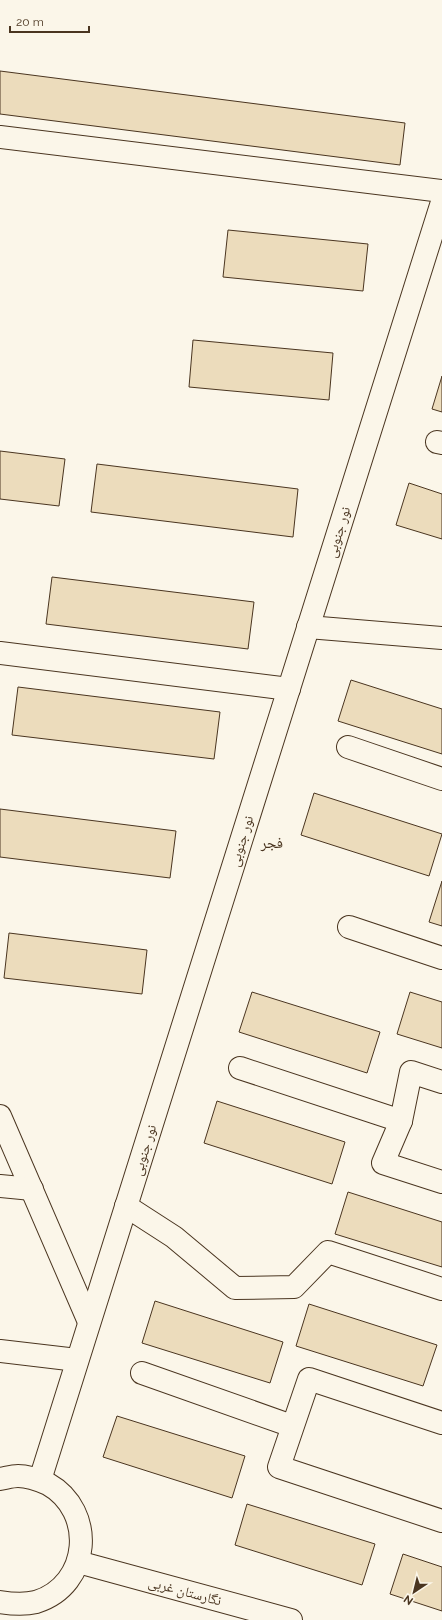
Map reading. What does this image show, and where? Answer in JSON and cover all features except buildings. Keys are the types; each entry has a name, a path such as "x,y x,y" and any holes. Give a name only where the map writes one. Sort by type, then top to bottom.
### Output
{"street":[{"path":"0,137 442,191"},
{"name":"نور جنوبی","path":"40,1480 442,202"},
{"path":"308,627 442,638"},
{"path":"0,653 289,688"},
{"path":"348,747 442,779"},
{"path":"349,927 442,958"},
{"path":"240,1068 401,1121"},
{"path":"442,1082 411,1072 401,1121 383,1163 442,1182"},
{"path":"0,1116 89,1322"},
{"path":"0,1186 32,1189"},
{"path":"126,1206 174,1237 235,1288 294,1288 328,1252 442,1289"},
{"path":"0,1351 77,1360"},
{"path":"142,1373 292,1426"},
{"path":"440,1416 309,1379 278,1467 442,1521"},
{"path":"0,1479 20,1476 40,1480 57,1490 71,1504 79,1523 82,1543 78,1562 69,1580 54,1593 36,1602 17,1604 0,1602"},
{"name":"نگارستان غربی","path":"78,1562 291,1620"}],"district":[{"name":"فجر","path":"272,843"}]}
